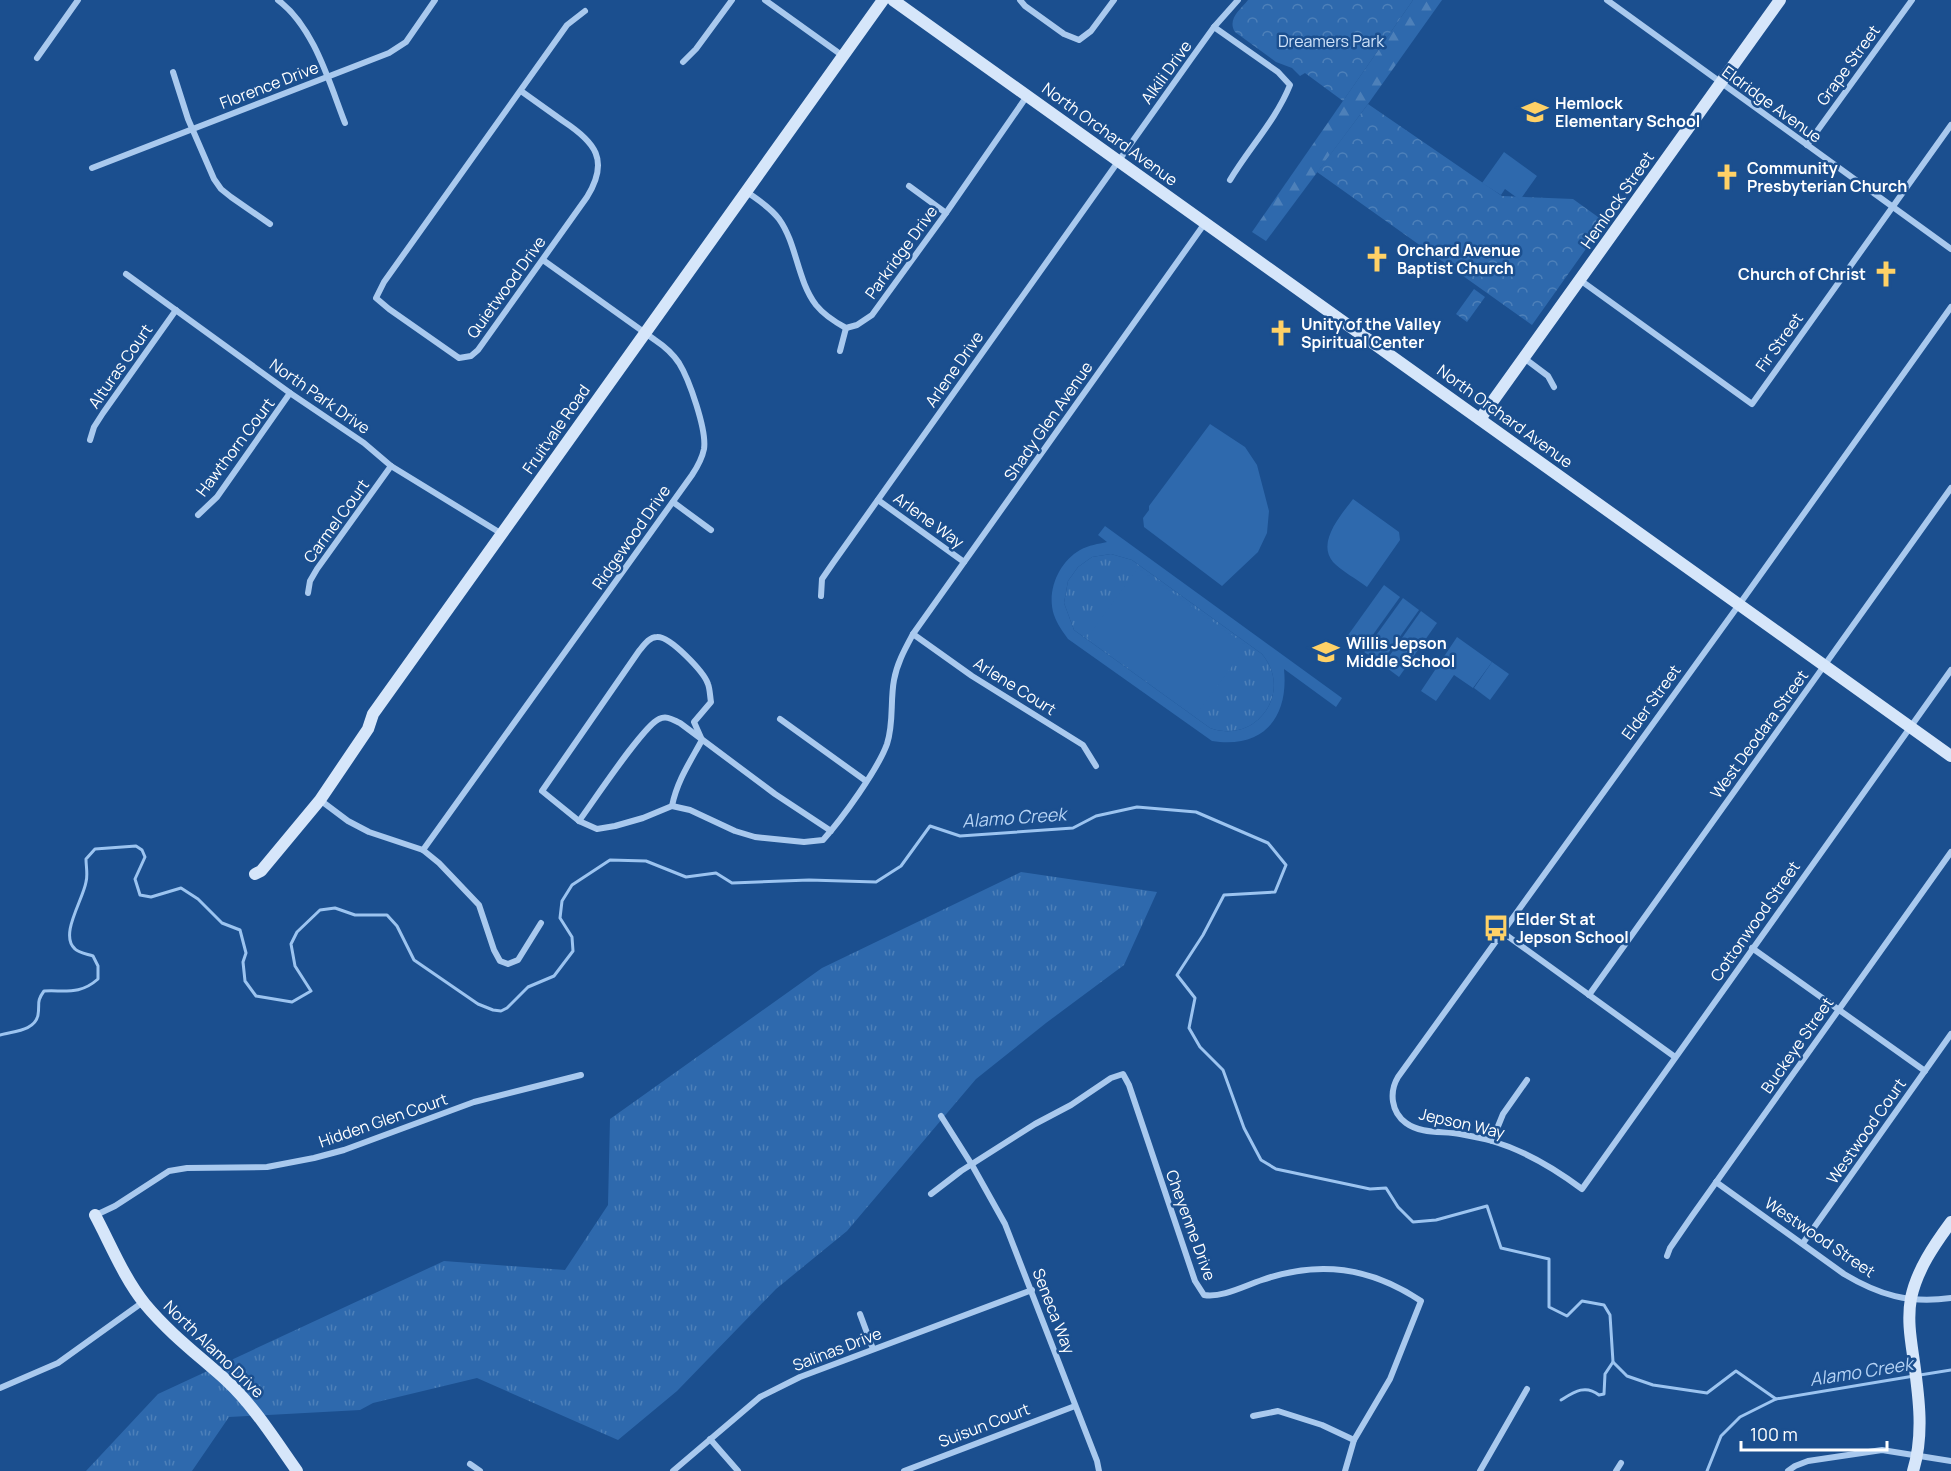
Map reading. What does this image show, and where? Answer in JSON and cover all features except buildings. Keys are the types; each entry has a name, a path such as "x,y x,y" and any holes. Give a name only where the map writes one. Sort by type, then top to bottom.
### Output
{"street":[{"path":"37,58 78,0"},
{"path":"278,0 291,10 304,28 345,123"},
{"name":"Florence Drive","path":"92,168 399,48 406,42 435,0"},
{"path":"683,62 696,49 732,0"},
{"path":"765,0 843,56"},
{"name":"Fruitvale Road","path":"255,874 261,871 320,800 368,729 373,714 883,0"},
{"name":"North Orchard Avenue","path":"893,0 1951,756"},
{"path":"1020,0 1065,34 1079,40 1091,31 1114,0"},
{"name":"Alkili Drive","path":"1119,161 1214,27 1238,0"},
{"name":"Eldridge Avenue","path":"1607,0 1951,249"},
{"name":"Hemlock Street","path":"1480,418 1780,0"},
{"name":"Grape Street","path":"1807,145 1912,0"},
{"path":"521,91 567,25 585,11"},
{"path":"1214,27 1278,72 1290,85 1283,102 1242,159 1230,180"},
{"path":"173,72 214,179 221,189 270,224"},
{"name":"Quietwood Drive","path":"521,91 584,135 598,159 598,172 592,190 543,260 478,350 465,359 452,354 376,298 384,282 521,91"},
{"name":"Parkridge Drive","path":"846,328 857,325 872,315 1027,96"},
{"name":"Fir Street","path":"1580,280 1752,404 1951,124"},
{"name":"Arlene Drive","path":"821,596 822,579 1119,161"},
{"path":"909,186 946,213"},
{"path":"747,192 768,206 786,232 816,305 831,320 846,328 840,351"},
{"name":"Shady Glen Avenue","path":"831,831 866,781 886,745 891,721 894,680 900,658 914,634 1206,223"},
{"name":"Ridgewood Drive","path":"423,850 673,502 701,461 704,449 701,420 679,364 666,348 543,260"},
{"name":"North Park Drive","path":"126,274 364,443 391,466 502,534"},
{"name":"Elder Street","path":"1400,1117 1392,1102 1392,1092 1396,1081 1951,307"},
{"name":"Alturas Court","path":"90,440 94,427 103,413 176,310"},
{"path":"1524,358 1548,376 1554,387"},
{"name":"Hawthorn Court","path":"198,515 217,497 291,393"},
{"name":"Carmel Court","path":"308,593 310,581 317,569 391,466"},
{"name":"West Deodara Street","path":"1590,994 1951,488"},
{"name":"Arlene Way","path":"878,500 964,562"},
{"path":"673,502 711,530"},
{"name":"Arlene Court","path":"914,634 972,676 1083,745 1096,766"},
{"path":"579,821 644,732 658,719 667,717 680,723 702,740 775,794 831,831 824,840 804,842 755,837 735,831 690,810 672,806 643,818 597,829 579,821 542,791 639,651 655,637 663,637 675,646 709,684 711,702 694,722 702,740"},
{"name":"Cottonwood Street","path":"1582,1189 1951,670"},
{"path":"780,719 866,781"},
{"path":"672,806 682,774 702,740"},
{"path":"320,800 348,821 369,832 423,850 447,871 478,905 500,961 508,964 518,960 541,923"},
{"name":"Buckeye Street","path":"1666,1256 1716,1182 1951,852"},
{"path":"1502,932 1675,1057"},
{"path":"1752,948 1925,1071"},
{"name":"Westwood Court","path":"1803,1243 1951,1034"},
{"name":"Cheyenne Drive","path":"972,1164 1035,1124 1071,1106 1111,1078 1123,1074 1129,1085 1195,1281 1204,1295 1219,1294 1296,1270 1319,1268 1345,1269 1368,1275 1405,1290 1421,1301 1390,1379 1354,1440 1345,1471"},
{"name":"Hidden Glen Court","path":"95,1215 115,1206 169,1171 187,1168 267,1167 314,1158 344,1150 474,1102 581,1075"},
{"path":"1491,1141 1503,1114 1527,1080"},
{"name":"Seneca Way","path":"941,1116 972,1164 1005,1224 1099,1471"},
{"name":"Jepson Way","path":"1400,1117 1407,1124 1419,1129 1460,1134 1514,1149 1547,1164 1582,1189"},
{"path":"931,1194 972,1164"},
{"name":"Westwood Street","path":"1716,1182 1864,1286 1900,1299 1951,1298"},
{"name":"North Alamo Drive","path":"95,1215 130,1282 144,1302 169,1330 226,1381 256,1413 297,1471"},
{"path":"1913,1471 1920,1425 1918,1388 1910,1333 1911,1299 1928,1255 1951,1222"},
{"name":"Salinas Drive","path":"673,1471 760,1397 774,1389 873,1349 1032,1290"},
{"path":"0,1388 58,1363 144,1302"},
{"path":"860,1314 873,1349"},
{"path":"1480,1471 1527,1389"},
{"name":"Suisun Court","path":"904,1471 1075,1406"},
{"path":"1253,1416 1278,1411 1322,1425 1354,1440"},
{"path":"710,1439 738,1471"},
{"path":"1788,1471 1808,1461 1882,1450 1951,1461"},
{"path":"1616,1471 1621,1463"},
{"path":"470,1464 480,1471"}],"green space":[{"name":"Dreamers Park","path":"1248,0 1413,0 1343,101 1305,73 1300,76 1292,68 1276,62 1235,32 1233,19"},
{"path":"1413,0 1442,0 1266,241 1252,232"},
{"path":"1368,104 1502,196 1573,199 1605,222 1532,325 1317,172"},
{"path":"1504,152 1537,176 1520,200 1505,189 1501,195 1482,183"},
{"path":"1474,289 1485,297 1467,322 1456,314"},
{"path":"1210,424 1245,447 1257,465 1269,511 1267,533 1258,552 1222,586 1144,527 1143,518 1149,506"},
{"path":"1353,499 1399,532 1400,540 1367,587 1333,562 1327,546 1332,529"},
{"path":"1105,526 1342,698 1336,707 1284,669 1282,702 1269,726 1259,735 1245,740 1212,741 1068,639 1054,615 1053,587 1060,570 1073,555 1087,547 1107,542 1098,535","holes":["1111,554 1132,560 1262,654 1271,669 1274,684 1272,699 1265,712 1255,722 1242,729 1227,731 1210,728 1074,630 1064,603 1068,581 1078,567 1092,557"]},
{"path":"1111,554 1132,560 1262,654 1271,669 1274,684 1272,699 1265,712 1255,722 1242,729 1227,731 1210,728 1074,630 1064,603 1068,581 1078,567 1092,557"},
{"path":"1138,568 1247,646 1195,716 1087,638"},
{"path":"1384,585 1400,597 1362,650 1346,638"},
{"path":"1403,598 1419,610 1381,663 1364,652"},
{"path":"1421,611 1437,623 1399,677 1383,665"},
{"path":"1457,637 1492,662 1473,688 1454,675 1436,701 1421,691"},
{"path":"1492,662 1509,674 1490,700 1474,688"},
{"path":"1021,872 1157,892 1124,965 976,1079 847,1231 776,1289 677,1391 618,1440 477,1378 373,1403 360,1410 229,1417 192,1471 86,1471 158,1394 444,1261 565,1270 608,1205 610,1119 822,968"}],"waterway":[{"name":"Alamo Creek","path":"0,1035 23,1030 33,1024 38,1015 39,1000 44,991 79,990 98,979 98,966 93,956 75,949 70,935 73,917 86,882 86,859 95,849 136,846 142,850 145,857 135,879 140,895 151,897 181,888 198,899 222,923 240,930 246,953 243,962 245,981 256,996 292,1002 311,991 295,966 291,944 297,932 320,910 335,908 355,915 387,915 397,926 414,960 478,1004 501,1011 528,987 554,976 573,951 572,937 560,918 562,901 572,885 610,860 646,861 686,877 716,873 732,883 809,880 876,882 901,866 930,826 960,836 1073,828 1096,816 1137,807 1196,812 1268,843 1286,865 1275,892 1224,895 1203,935 1177,975 1195,998 1189,1028 1200,1047 1223,1070 1244,1128 1261,1160 1276,1169 1370,1189 1386,1188 1398,1207 1413,1222 1436,1220 1487,1206 1501,1248 1549,1259 1549,1307 1567,1316 1582,1301 1604,1305 1610,1315 1613,1362 1627,1376 1653,1385 1707,1393 1736,1371 1776,1399"},
{"path":"1561,1400 1584,1390 1599,1395 1604,1394 1605,1374 1613,1362"},
{"name":"Alamo Creek","path":"1920,1375 1951,1370"},
{"name":"Alamo Creek","path":"1707,1471 1721,1436 1740,1417 1776,1399 1914,1376"}],"place":[{"name":"Hemlock Elementary School","path":"1535,112"},
{"name":"Community Presbyterian Church","path":"1727,177"},
{"name":"Orchard Avenue Baptist Church","path":"1377,259"},
{"name":"Church of Christ","path":"1886,274"},
{"name":"Unity of the Valley Spiritual Center","path":"1281,333"},
{"name":"Willis Jepson Middle School","path":"1326,652"},
{"name":"Elder St at Jepson School","path":"1496,928"}]}
